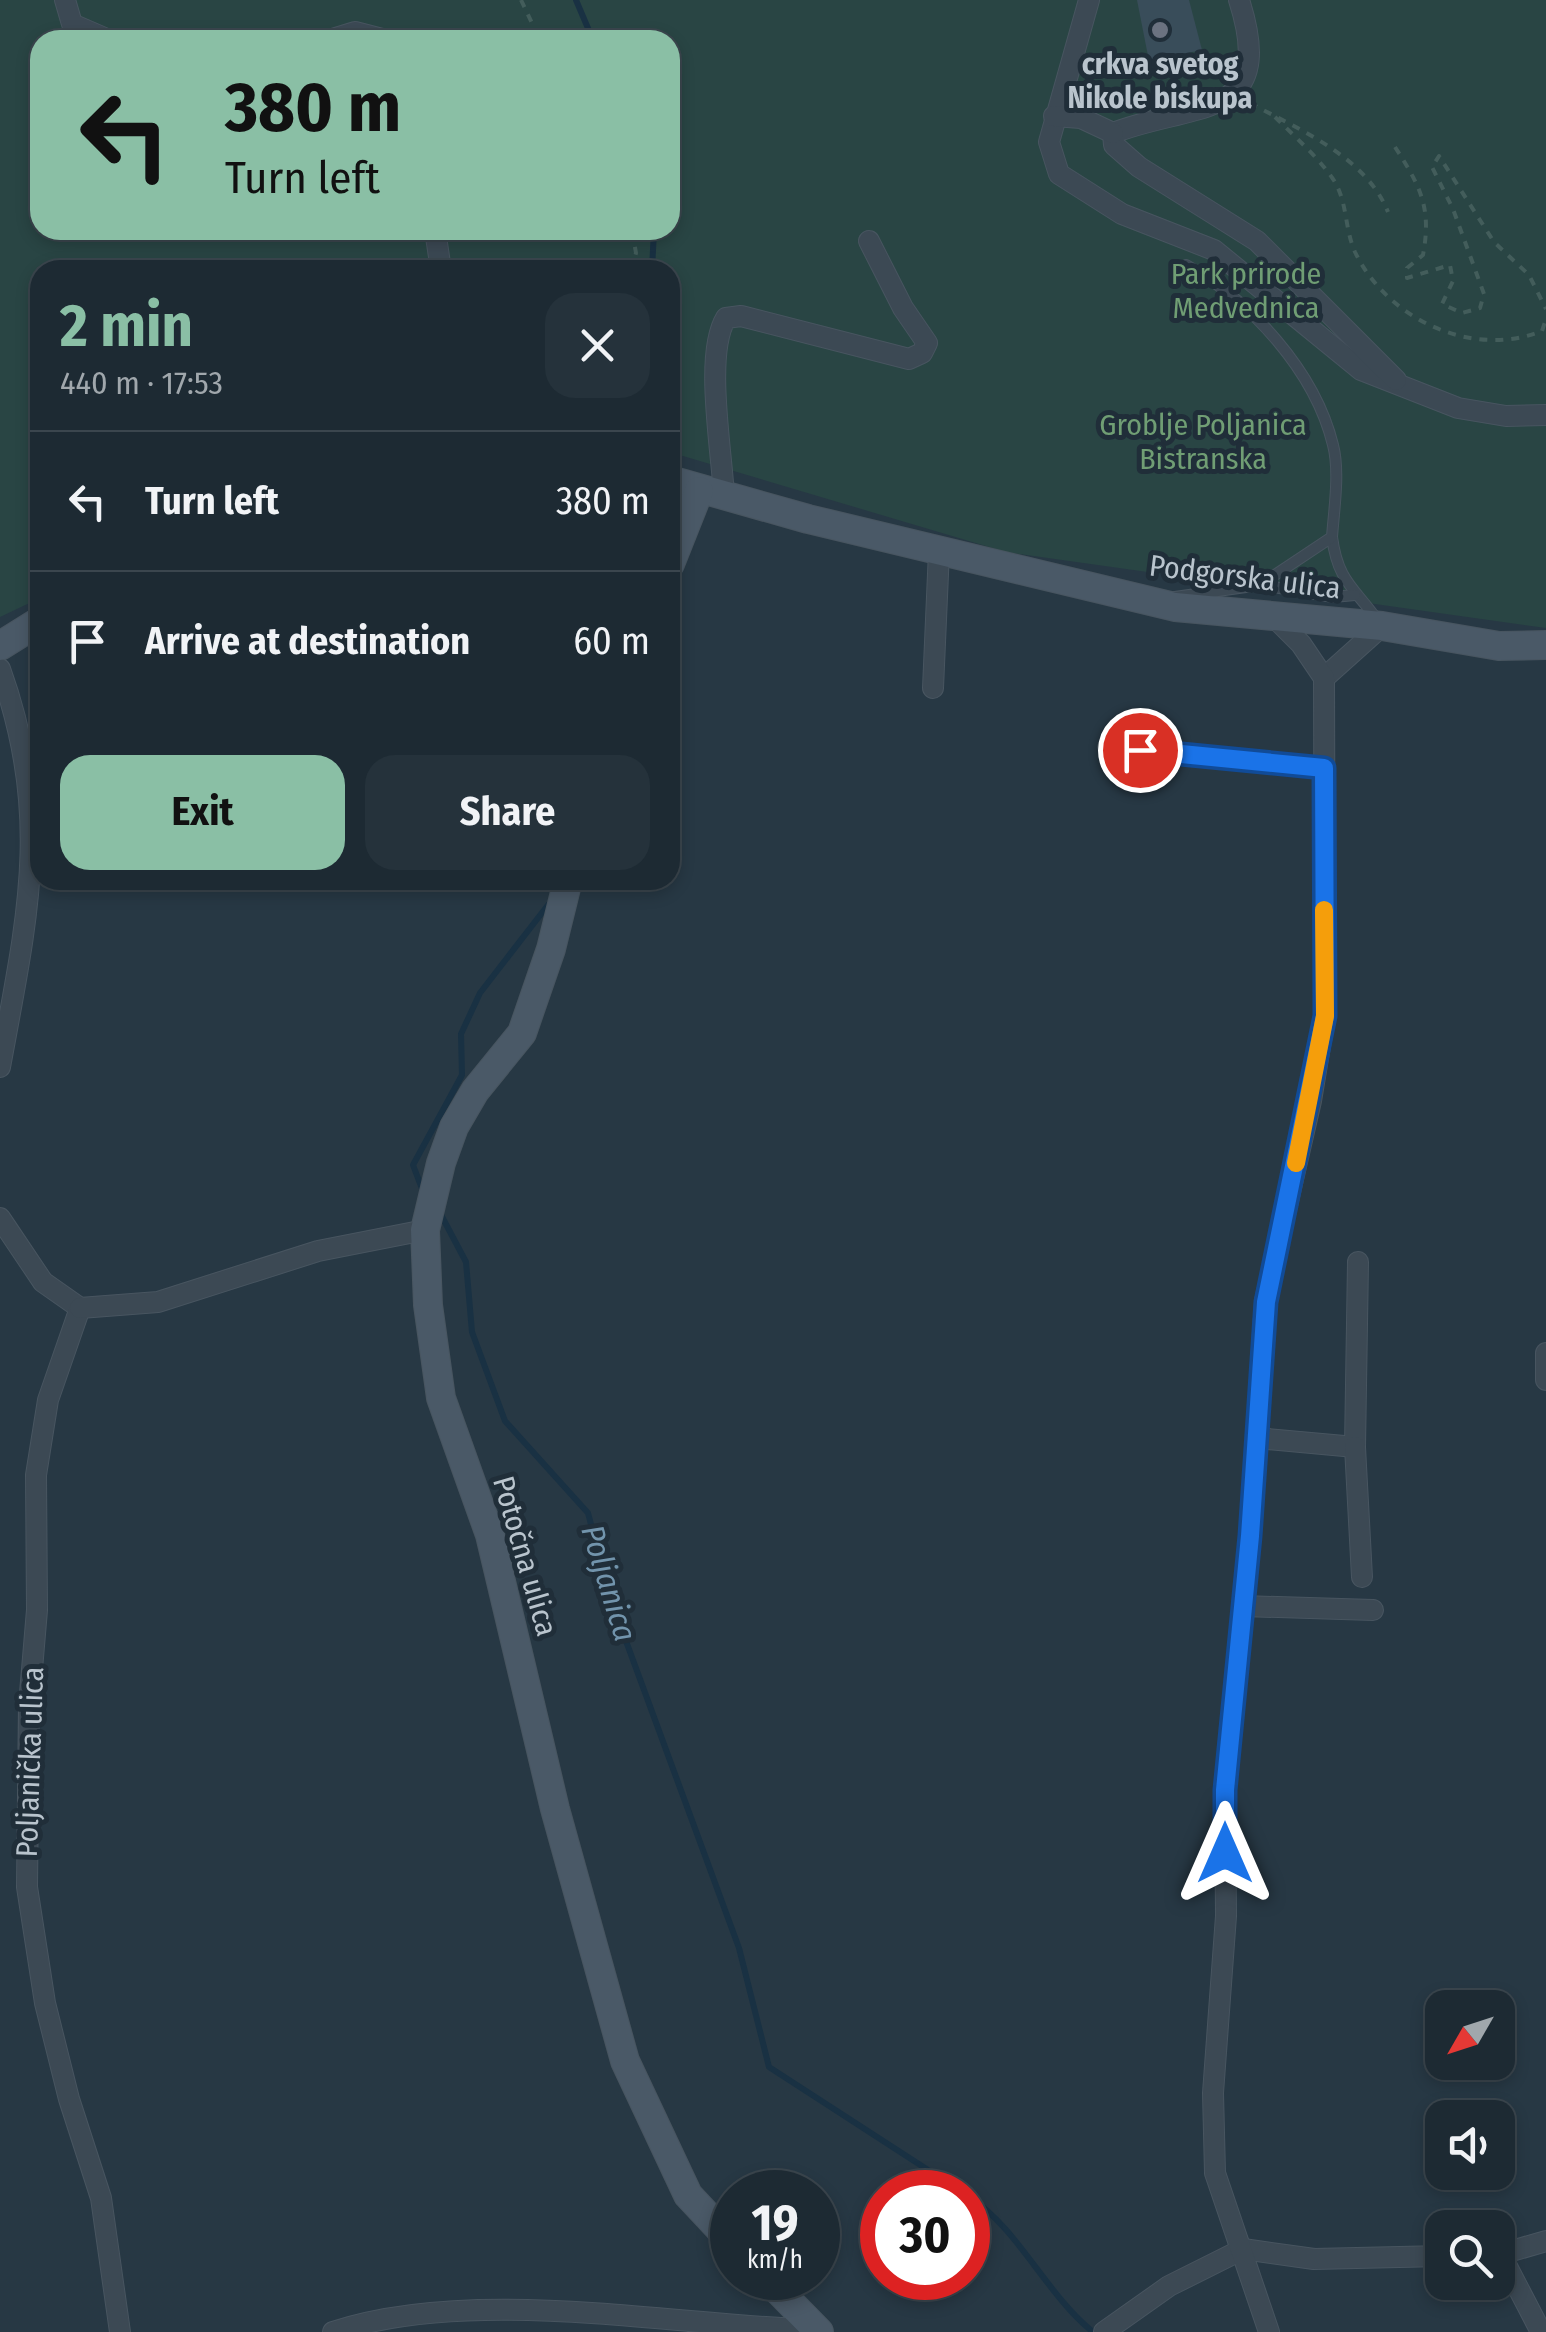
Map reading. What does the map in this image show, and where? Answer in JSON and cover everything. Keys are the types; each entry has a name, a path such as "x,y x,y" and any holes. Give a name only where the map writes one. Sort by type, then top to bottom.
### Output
{"street":[{"path":"65,0 72,24 86,30"},
{"path":"1089,0 1049,142 1059,174 1122,214 1214,250 1361,370 1458,408 1506,416 1546,415"},
{"path":"1054,116 1081,118 1113,132 1183,116 1232,94 1250,72 1250,36 1238,0"},
{"path":"1113,132 1121,154 1257,241 1404,388"},
{"path":"680,547 711,494 714,369 718,331 726,318 741,316 910,359 922,353 927,343 903,308 870,242"},
{"name":"Podgorska ulica","path":"680,483 1155,602 1382,626 1499,646 1546,645"},
{"path":"933,688 939,551"},
{"path":"1270,614 1301,644 1324,678 1325,1016 1266,1302 1225,1790 1226,1916 1212,2093 1215,2173 1270,2332"},
{"path":"1324,678 1382,626"},
{"path":"0,646 30,627"},
{"path":"0,669 29,768 30,785"},
{"path":"0,1067 27,922 30,880"},
{"name":"Potočna ulica","path":"566,890 551,950 522,1032 475,1091 454,1127 429,1213 428,1305 442,1398 490,1535 555,1809 625,2061 688,2195 710,2218"},
{"path":"0,1218 43,1282 80,1308 158,1302 429,1213"},
{"path":"1358,1262 1354,1447 1362,1578"},
{"name":"Poljanička ulica","path":"80,1308 48,1400 36,1475 38,1610 28,1705 26,1887 45,2003 69,2099 102,2198 120,2332"},
{"path":"1546,1354 1546,1380"},
{"path":"1257,1438 1354,1447"},
{"path":"1243,1606 1373,1610"},
{"path":"1515,2250 1546,2241"},
{"path":"1108,2329 1169,2286 1243,2249 1314,2259 1425,2256"},
{"path":"1515,2284 1542,2332"},
{"path":"788,2300 818,2331"},
{"path":"334,2332 436,2314 527,2312 818,2331"}],"lane":[{"path":"1186,265 1221,284 1296,367 1334,447 1332,537 1336,564 1355,595 1382,626"},
{"path":"1260,584 1332,537"},
{"path":"1155,602 1204,590 1260,584 1333,597 1355,595"},
{"path":"1102,747 1324,768"}],"path":[{"path":"521,0 535,30"},
{"path":"1204,52 1232,94 1347,161 1378,187 1388,212"},
{"path":"1275,117 1334,180 1345,202 1347,234 1378,288 1416,318 1465,340 1516,341 1542,331 1546,319"},
{"path":"1395,147 1419,184 1429,223 1423,255 1406,268 1407,278 1450,265 1453,281 1442,304 1462,313 1480,308 1484,294 1432,167 1438,156 1494,242 1528,275 1546,309"}],"green space":[{"name":"Park prirode Medvednica","path":"0,0 1546,0 1546,628 1006,552 680,456 680,260 30,260 30,603 0,617"}],"building":[{"name":"crkva svetog Nikole biskupa","path":"1137,0 1189,0 1202,50 1149,61"}],"waterway":[{"name":"Poljanica","path":"576,0 589,30"},
{"name":"Poljanica","path":"652,260 654,240"},
{"name":"Poljanica","path":"424,1194 413,1165 462,1075 461,1034 480,993 548,905"},
{"name":"Poljanica","path":"439,1211 466,1262 472,1332 505,1421 588,1513 612,1603 739,1948 769,2067 928,2170"},
{"name":"Poljanica","path":"990,2214 1060,2299 1093,2332"}],"slow traffic":[{"path":"1296,1163 1325,1016 1324,910"}],"place":[{"name":"crkva svetog Nikole biskupa","path":"1160,30"}],"route":[{"path":"1140,750 1324,768 1325,1016 1311,1101 1266,1302 1250,1536 1225,1790 1225,1853"}],"park label":[{"name":"Groblje Poljanica Bistranska","path":"1203,442"}]}
